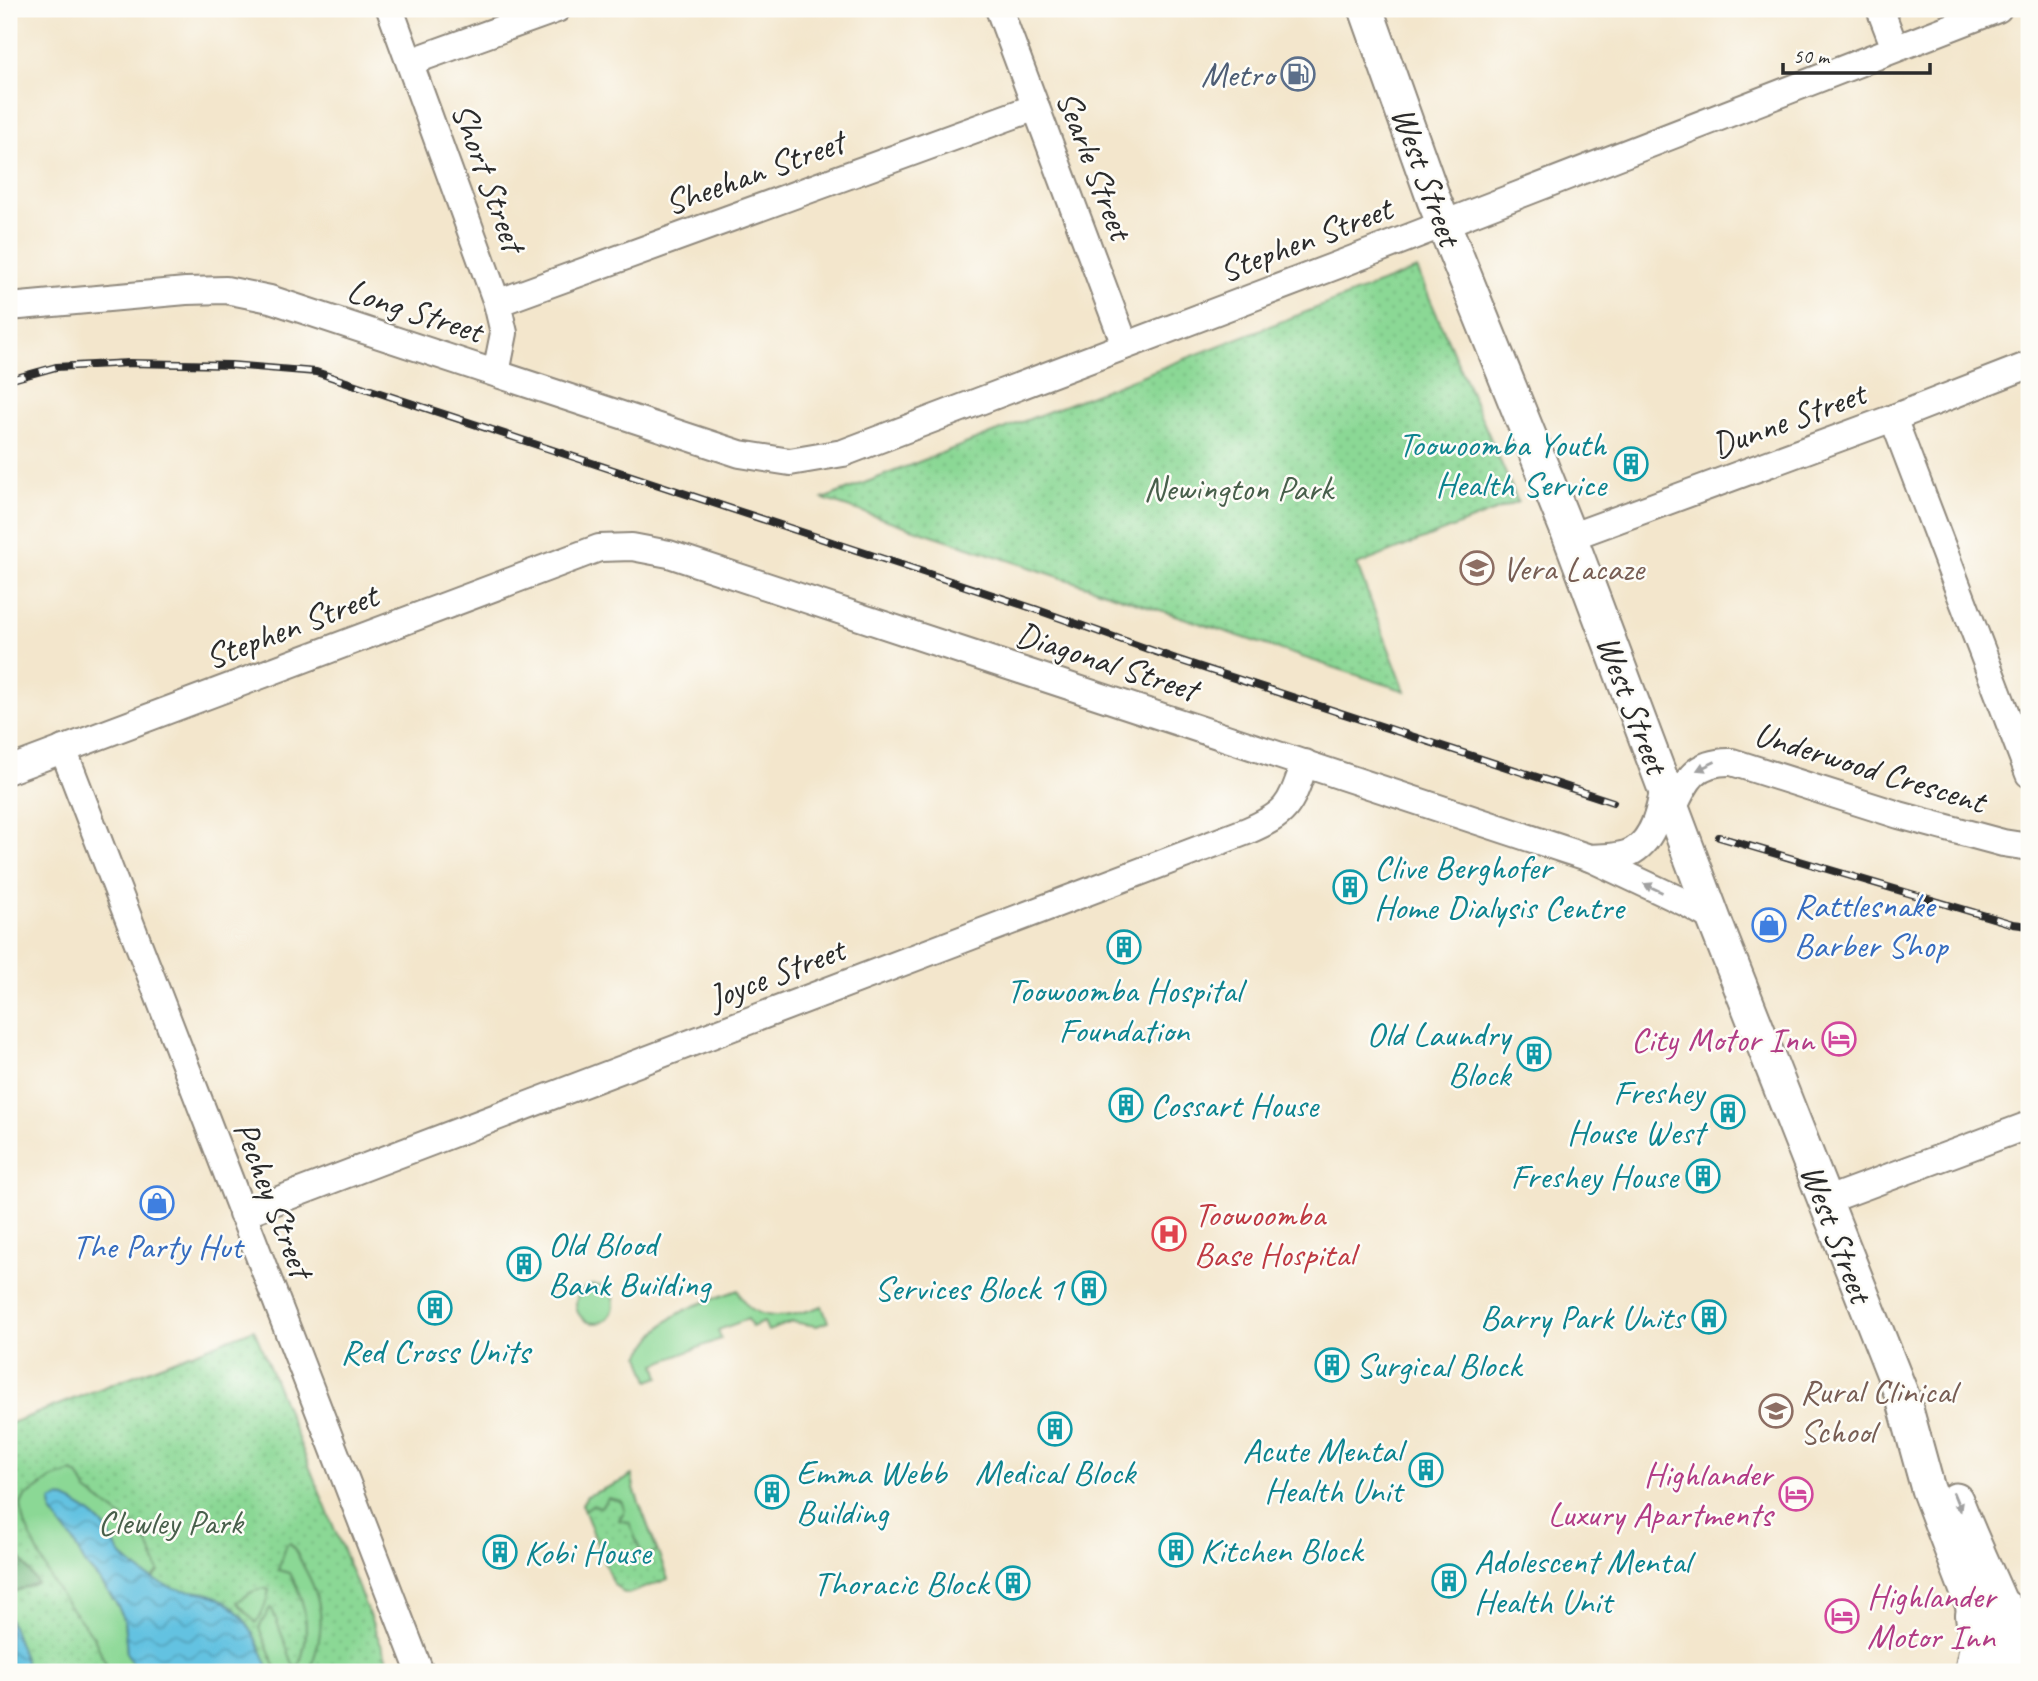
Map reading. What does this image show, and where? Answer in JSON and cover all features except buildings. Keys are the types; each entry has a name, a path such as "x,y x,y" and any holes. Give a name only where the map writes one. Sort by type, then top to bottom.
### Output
{"highway":[{"path":"1974,1672 1990,1612 2029,1641"}],"main road":[{"name":"West Street","path":"1366,9 1443,223 1570,537 1714,919 1825,1201 1903,1398 1943,1471 1971,1539 1990,1612 1998,1672"},
{"name":"West Street","path":"1990,1612 2029,1671"}],"street":[{"name":"Short Street","path":"390,9 497,303 504,333 496,373"},
{"path":"410,62 557,9"},
{"name":"Searle Street","path":"999,9 1125,345"},
{"path":"1880,9 1895,48"},
{"name":"Stephen Street","path":"790,462 844,453 1998,9"},
{"name":"Sheehan Street","path":"497,303 1036,107"},
{"name":"Long Street","path":"9,307 172,292 226,290 270,299 740,454 790,462"},
{"name":"Dunne Street","path":"1570,537 2029,365"},
{"path":"1893,418 2029,774"},
{"name":"Diagonal Street","path":"599,548 632,547 669,554 1305,763 1590,858 1714,919"},
{"name":"Stephen Street","path":"9,770 599,548"},
{"name":"Pechey Street","path":"63,750 420,1672"},
{"name":"Underwood Crescent","path":"1668,796 1702,766 1717,761 1732,762 1899,815 2003,843 2029,847"},
{"name":"Joyce Street","path":"242,1214 1247,831 1284,812 1305,763"},
{"name":"Diagonal Street","path":"1590,858 1632,852 1651,832 1668,796"},
{"path":"1825,1201 2029,1125"}],"green space":[{"name":"Newington Park","path":"1417,269 1518,502 1357,565 1405,691 823,499"},
{"path":"595,1285 608,1291 614,1304 608,1317 595,1323 582,1317 576,1304 582,1291"},
{"path":"738,1290 744,1302 763,1314 786,1316 822,1306 828,1322 817,1326 792,1322 768,1331 764,1322 752,1327 748,1319 718,1330 721,1339 656,1364 660,1377 649,1381 640,1356 660,1328 693,1306"},
{"name":"Clewley Park","path":"254,1329 392,1672 9,1672 9,1424"},
{"path":"72,1472 78,1475 87,1491 136,1528 148,1544 159,1572 151,1580 125,1560 95,1518 52,1513 72,1539 85,1564 118,1606 124,1620 127,1654 138,1672 110,1672 93,1636 51,1580 23,1520 21,1505 24,1498 51,1479"},
{"path":"632,1475 634,1489 668,1579 628,1594 612,1582 582,1504 587,1496"},
{"path":"632,1475 634,1489 657,1551 643,1557 629,1522 619,1520 625,1510 621,1501 608,1498 601,1507 592,1505 585,1510 582,1504 587,1496"},
{"path":"9,1540 37,1583 11,1593 9,1592"},
{"path":"290,1543 312,1584 320,1609 318,1645 309,1672 278,1672 259,1628 270,1608 272,1609 293,1664 298,1667 306,1631 303,1607 290,1573 278,1570 287,1544"},
{"path":"263,1588 269,1590 263,1611 256,1623 237,1602"}],"water":[{"path":"61,1497 98,1520 123,1557 145,1575 175,1588 209,1594 232,1606 255,1637 270,1672 138,1672 127,1654 124,1620 118,1606 85,1564 72,1539 52,1513 51,1501"},
{"path":"9,1618 29,1672 9,1672"}],"railway":[{"path":"9,380 56,367 129,363 231,365 316,372 1613,802"},
{"path":"1719,837 2013,924 2029,926"}],"place":[{"name":"Metro","path":"1298,74"},
{"name":"Toowoomba Youth Health Service","path":"1631,464"},
{"name":"Vera Lacaze","path":"1477,568"},
{"name":"Clive Berghofer Home Dialysis Centre","path":"1350,887"},
{"name":"Rattlesnake Barber Shop","path":"1769,925"},
{"name":"Toowoomba Hospital Foundation","path":"1124,947"},
{"name":"City Motor Inn","path":"1839,1039"},
{"name":"Old Laundry Block","path":"1534,1054"},
{"name":"Cossart House","path":"1126,1105"},
{"name":"Freshey House West","path":"1728,1112"},
{"name":"Freshey House","path":"1703,1176"},
{"name":"The Party Hut","path":"157,1203"},
{"name":"Toowoomba Base Hospital","path":"1169,1234"},
{"name":"Old Blood Bank Building","path":"524,1264"},
{"name":"Services Block 1","path":"1089,1288"},
{"name":"Red Cross Units","path":"435,1308"},
{"name":"Barry Park Units","path":"1709,1317"},
{"name":"Surgical Block","path":"1332,1365"},
{"name":"Rural Clinical School","path":"1776,1411"},
{"name":"Medical Block","path":"1055,1429"},
{"name":"Acute Mental Health Unit","path":"1426,1470"},
{"name":"Emma Webb Building","path":"772,1492"},
{"name":"Highlander Luxury Apartments","path":"1796,1494"},
{"name":"Kitchen Block","path":"1176,1550"},
{"name":"Kobi House","path":"500,1552"},
{"name":"Adolescent Mental Health Unit","path":"1449,1581"},
{"name":"Thoracic Block","path":"1013,1583"},
{"name":"Highlander Motor Inn","path":"1842,1616"}]}
